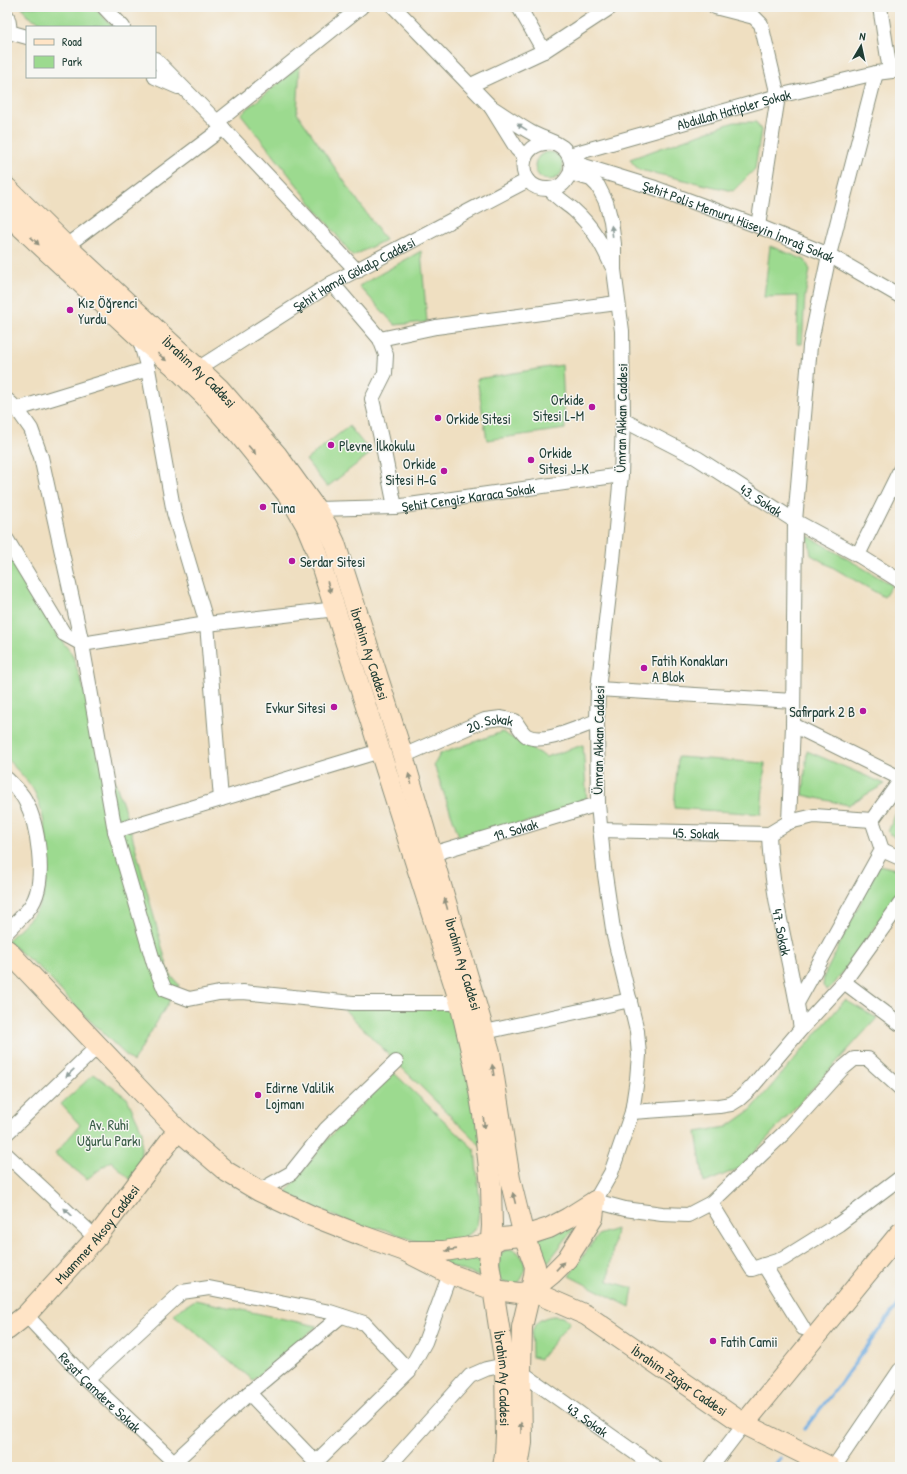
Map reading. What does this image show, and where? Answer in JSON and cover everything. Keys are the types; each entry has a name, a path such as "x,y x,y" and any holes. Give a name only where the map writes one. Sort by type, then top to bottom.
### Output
{"main road":[{"name":"İbrahim Ay Caddesi","path":"7,188 193,373 251,423 277,455 327,526 335,543 403,756 467,977 485,1032 490,1052 510,1179 524,1236"},
{"name":"İbrahim Ay Caddesi","path":"7,214 139,337 193,373 204,395 241,437 291,499 306,525 314,543 336,609 460,1003 475,1068 487,1152 492,1204 490,1244"},
{"path":"7,950 178,1130 228,1172 259,1191 312,1216 405,1251 450,1274 494,1290 519,1293 531,1291 552,1274 567,1259 593,1218 595,1201"},
{"name":"Muammer Aksoy Caddesi","path":"7,1330 26,1315 96,1238 178,1130"},
{"path":"405,1251 444,1251 490,1244 501,1238 524,1236 549,1228 595,1201"},
{"path":"744,1424 900,1233"},
{"path":"518,1467 522,1443 513,1369 531,1291 535,1266 524,1236"},
{"path":"490,1244 489,1263 494,1290"},
{"name":"İbrahim Ay Caddesi","path":"494,1290 513,1369 503,1467"},
{"name":"İbrahim Zağar Caddesi","path":"531,1291 586,1314 744,1424 830,1467"}],"street":[{"path":"104,7 122,26"},
{"path":"66,246 220,125 361,7"},
{"path":"394,7 491,106 517,149 525,158"},
{"path":"518,7 544,52"},
{"path":"471,85 544,52 611,7"},
{"path":"715,7 754,17 761,24 778,96 758,226"},
{"path":"880,7 895,70"},
{"path":"7,16 10,24 8,33 26,37"},
{"path":"156,60 220,125 357,271"},
{"name":"Abdullah Hatipler Sokak","path":"570,163 778,96 895,70"},
{"path":"789,822 793,725 795,521 810,346 829,255 876,73"},
{"path":"156,77 185,90"},
{"path":"491,106 533,134 554,143 565,150 570,163 563,184 550,190 538,188 528,180 524,169 525,158 528,151 534,146 540,143 554,143"},
{"name":"Şehit Polis Memuru Hüseyin İmrağ Sokak","path":"570,163 655,188 758,226 829,255 900,296"},
{"name":"Ümran Akkan Caddesi","path":"570,163 598,186 606,202 614,244 614,270 617,303 622,331 623,420 621,475 598,689 596,721 598,804 604,868 614,936 637,1031 639,1055 632,1112 610,1173 595,1201"},
{"name":"Şehit Hamdi Gökalp Caddesi","path":"193,373 332,284 528,180"},
{"path":"550,190 573,209 591,228 614,270"},
{"path":"332,284 380,339 386,355 385,372 372,399 395,507"},
{"path":"380,339 436,327 617,303"},
{"path":"139,337 148,368 174,513 207,624 221,799"},
{"path":"148,368 12,404 31,429 41,457 82,644 115,831 154,964 165,990 189,999 219,993 243,992 353,1003 460,1003"},
{"name":"43. Sokak","path":"623,420 697,458 795,521 858,555 900,581"},
{"path":"858,555 900,470"},
{"name":"Şehit Cengiz Karaca Sokak","path":"316,509 395,507 621,475"},
{"path":"7,540 64,634 82,644 207,624 336,609"},
{"path":"598,689 793,701"},
{"name":"20. Sokak","path":"403,756 485,720 501,718 515,721 526,735 539,739 554,736 596,721"},
{"path":"793,725 900,778"},
{"path":"115,831 380,751"},
{"path":"7,779 24,798 32,814 41,867 38,892 32,904 7,932"},
{"path":"872,820 900,781"},
{"name":"19. Sokak","path":"432,854 598,804"},
{"path":"769,834 789,822 814,816 872,820"},
{"path":"797,1004 882,850 872,820"},
{"name":"45. Sokak","path":"600,830 769,834"},
{"name":"47. Sokak","path":"769,834 771,871 801,1029"},
{"path":"882,850 900,858"},
{"path":"632,1112 719,1106 731,1104 740,1099 844,982 900,904"},
{"path":"844,982 900,1024"},
{"path":"485,1032 630,1000"},
{"path":"7,1133 98,1046"},
{"path":"595,1201 625,1210 688,1215 711,1203 784,1133 842,1069 854,1059 868,1059 900,1088"},
{"path":"259,1191 291,1173 326,1129 396,1062"},
{"path":"7,1155 96,1238"},
{"path":"711,1203 752,1269 783,1259 840,1224 900,1178"},
{"path":"764,1265 804,1328"},
{"path":"249,1393 318,1465 409,1371 425,1342 450,1274"},
{"path":"87,1380 182,1292 209,1288 330,1312 364,1323 409,1371"},
{"name":"Reşat Çamdere Sokak","path":"26,1315 87,1380 173,1464"},
{"path":"173,1464 249,1393 342,1316"},
{"path":"388,1467 470,1376 486,1369 513,1369"},
{"name":"43. Sokak","path":"513,1369 655,1467"},
{"path":"834,1467 900,1370"},
{"path":"711,1467 744,1424"}],"green space":[{"path":"22,7 94,7 112,26 49,26 27,16"},
{"path":"300,65 297,113 385,240 353,256 241,114"},
{"path":"734,122 756,122 761,130 755,169 733,191 640,170 630,159"},
{"path":"549,152 559,156 563,166 559,176 549,180 539,176 535,166 539,156"},
{"path":"770,246 805,260 810,270 805,296 802,344 797,344 798,296 764,297"},
{"path":"421,251 427,322 395,325 359,286"},
{"path":"562,365 565,429 487,440 477,379"},
{"path":"349,426 371,453 327,487 306,460"},
{"path":"808,536 892,585 884,597 811,555"},
{"path":"7,552 58,636 72,654 128,820 169,973 179,985 133,1062 72,1003 43,971 7,941 36,912 38,908 43,896 46,882 47,848 42,815 33,789 7,759"},
{"path":"502,732 546,757 583,745 587,804 461,842 434,765 440,754"},
{"path":"807,751 885,784 848,805 803,795"},
{"path":"678,757 765,763 761,814 674,808"},
{"path":"900,803 900,842 888,832"},
{"path":"879,865 900,870 900,893 835,983 827,990 823,986 824,976"},
{"path":"845,1000 877,1018 740,1168 704,1183 696,1132 727,1127 751,1110"},
{"path":"336,1001 460,1003 487,1152 396,1062"},
{"path":"394,1073 475,1150 480,1205 477,1225 472,1232 455,1242 432,1247 380,1228 367,1229 314,1208 285,1193 332,1134"},
{"name":"Av. Ruhi Uğurlu Parkı","path":"94,1074 127,1098 142,1131 140,1169 131,1180 111,1161 87,1179 55,1154 80,1125 61,1104"},
{"path":"582,1218 542,1270 542,1258 536,1240"},
{"path":"616,1229 608,1281 633,1288 630,1307 569,1276 598,1235"},
{"path":"510,1249 516,1251 520,1255 525,1265 523,1276 516,1285 502,1282 498,1275 499,1257 504,1251"},
{"path":"481,1255 482,1277 438,1262"},
{"path":"195,1300 317,1326 253,1380 173,1314"},
{"path":"553,1316 565,1317 570,1322 540,1359 532,1357 532,1336 535,1325 545,1318"}],"waterway":[{"path":"804,1429 836,1389 900,1301"},
{"path":"773,1467 781,1458"}],"place":[{"name":"Kız Öğrenci Yurdu","path":"70,310"},
{"name":"Orkide Sitesi L-M","path":"592,407"},
{"name":"Orkide Sitesi","path":"438,418"},
{"name":"Plevne İlkokulu","path":"331,445"},
{"name":"Orkide Sitesi J-K","path":"531,460"},
{"name":"Orkide Sitesi H-G","path":"444,471"},
{"name":"Tuna","path":"263,507"},
{"name":"Serdar Sitesi","path":"292,561"},
{"name":"Fatih Konakları A Blok","path":"644,668"},
{"name":"Evkur Sitesi","path":"334,707"},
{"name":"Safirpark 2 B","path":"863,711"},
{"name":"Edirne Valilik Lojmanı","path":"258,1095"},
{"name":"Fatih Camii","path":"713,1341"}]}
